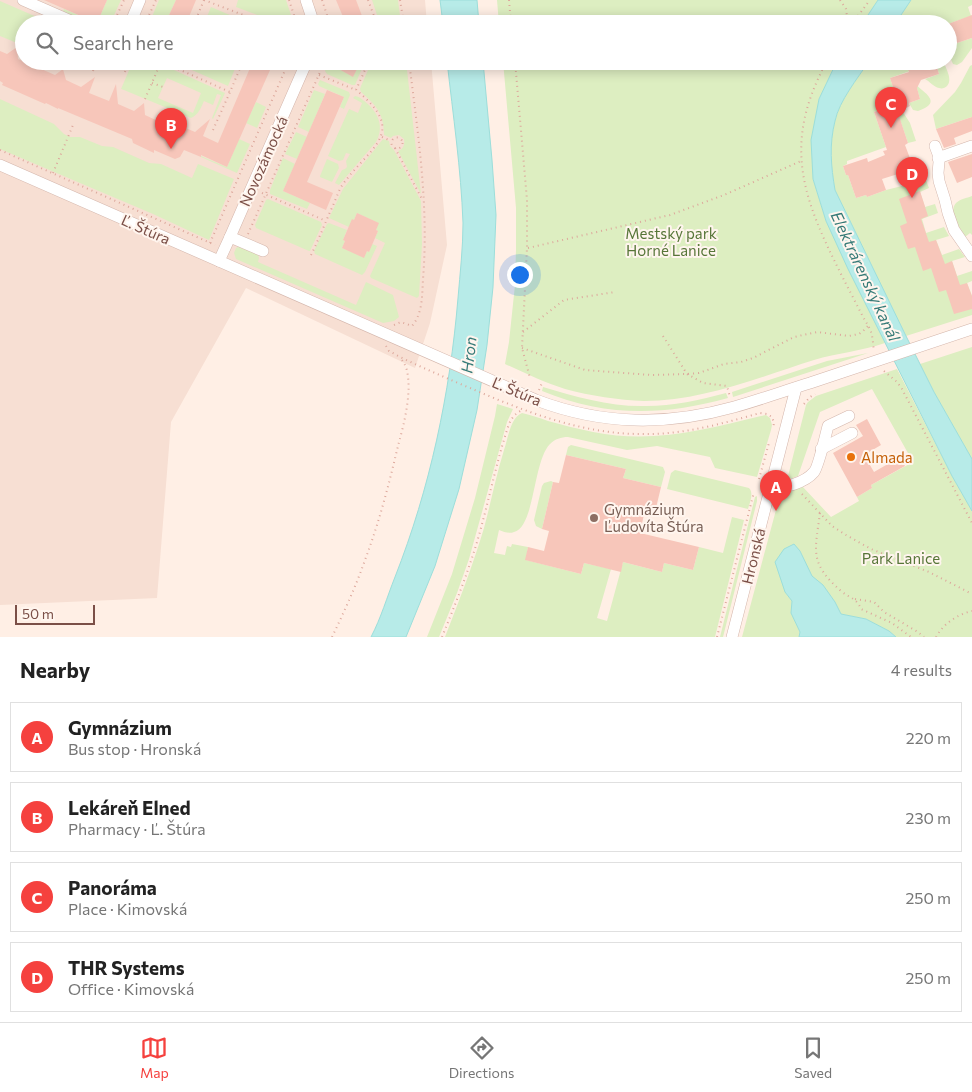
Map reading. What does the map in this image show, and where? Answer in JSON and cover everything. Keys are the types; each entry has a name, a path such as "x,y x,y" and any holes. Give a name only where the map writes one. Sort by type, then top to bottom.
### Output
{"street":[{"path":"23,0 57,15"},
{"path":"134,15 140,0"},
{"path":"306,0 311,15"},
{"name":"Novozámocká","path":"219,261 303,70"},
{"path":"935,146 938,158 939,181 948,213 954,230 972,256"},
{"path":"938,158 972,146"},
{"name":"Ľ. Štúra","path":"0,165 513,390 547,404 582,414 641,421 665,420 718,411 796,388 885,366 926,345 972,329"},
{"path":"230,237 263,250"},
{"name":"Hronská","path":"732,637 796,388"},
{"path":"770,489 782,488 793,484 815,471 828,426 849,416"},
{"path":"821,449 852,433"}],"path":[{"path":"117,15 124,0"},
{"path":"149,15 156,0"},
{"path":"198,15 204,0 241,15"},
{"path":"289,0 294,15"},
{"path":"322,0 327,15"},
{"path":"368,0 374,15"},
{"path":"400,0 402,15"},
{"path":"509,0 510,15"},
{"path":"840,0 846,9 847,15"},
{"path":"859,15 870,0"},
{"path":"145,99 157,70"},
{"path":"180,70 230,92"},
{"path":"214,130 239,70"},
{"path":"210,243 285,70"},
{"path":"244,243 322,70"},
{"path":"356,90 364,70"},
{"path":"386,334 390,327 397,323 401,322 412,326 418,316 421,303 424,268 424,203 422,167 410,70"},
{"path":"515,70 527,200 527,248 522,348 530,378"},
{"path":"823,70 807,105 802,141 802,176 816,221 870,329"},
{"path":"311,255 341,188 378,143 382,127 379,114 356,90 320,74"},
{"path":"152,83 163,87"},
{"path":"53,173 73,125"},
{"path":"381,136 391,141 424,203"},
{"path":"391,141 396,137 401,139 402,145 398,149 394,148"},
{"path":"0,150 224,249"},
{"path":"527,248 670,215 724,195 801,161"},
{"path":"925,165 927,170"},
{"path":"266,195 326,221"},
{"path":"523,332 564,300 615,292"},
{"path":"522,348 584,370 652,375 687,374 699,373 724,364 753,358 794,337 817,332 849,336 859,334 868,326"},
{"path":"663,336 687,374 703,383 727,386 731,398"},
{"path":"332,637 365,560 392,473 408,390 407,372 400,357 522,410 515,414 510,423 500,453 482,526 460,594 442,637"},
{"path":"902,388 972,524"},
{"path":"802,410 806,400 815,394"},
{"path":"793,484 832,526 871,549 929,572 972,594"},
{"path":"717,637 754,492"},
{"path":"820,513 815,551 817,563 828,578 842,593 859,603 861,609 892,623 911,637"},
{"path":"852,598 874,602 884,612 924,637"},
{"path":"936,637 956,617 962,613 972,611"}],"shaded area":[{"path":"0,0 425,0 426,15 15,15 15,70 432,70 447,245 430,323 415,368 246,288 171,422 157,598 0,605"}],"green space":[{"path":"107,0 121,0 114,15 100,15"},
{"path":"159,0 176,0 169,15 153,15"},
{"path":"238,0 286,0 291,15 257,15 236,7"},
{"path":"372,0 398,0 400,15 377,15"},
{"path":"497,0 878,0 868,15 498,15"},
{"path":"911,0 972,0 972,5 968,7 971,16 957,21 957,15 901,15"},
{"path":"0,1 32,15 15,15 15,42 0,36"},
{"path":"211,7 230,15 208,15"},
{"path":"64,9 78,15 62,13"},
{"path":"972,38 972,48 962,62 957,65 957,43"},
{"path":"972,65 972,117 936,129 933,115 955,92"},
{"path":"129,70 174,70 225,93 213,119 221,95 217,94 213,105 204,101 197,113 191,118 121,89","holes":["167,78 201,93 193,113 158,98"]},
{"path":"192,70 234,70 228,86"},
{"path":"340,70 353,76 356,70 361,70 355,85 327,74 325,71"},
{"path":"368,70 407,70 421,194 398,151 403,147 404,139 399,135 391,138 384,135 381,116 371,101 361,92 361,86"},
{"name":"Mestský park Horné Lanice","path":"504,70 833,70 819,99 813,179 826,221 885,343 814,360 709,393 666,400 624,400 595,396 550,384 505,364 515,285 516,208"},
{"path":"863,70 910,70 890,78 898,101 881,105 882,109 874,112 886,147 847,161 847,164 843,166 856,198 866,195 867,197 926,180 929,188 920,192 925,207 935,204 938,213 922,219 926,233 944,227 949,236 936,240 942,255 959,249 965,257 952,261 957,276 972,271 972,281 967,283 972,296 972,315 906,336 835,190 831,147 833,130 837,113 849,90"},
{"path":"938,70 946,70 949,83 946,87 937,87 925,79 939,74"},
{"path":"320,80 349,92 350,95 344,109 340,107 344,97 319,86"},
{"path":"916,85 928,96 931,102 925,108 918,111 913,110 909,103 920,99"},
{"path":"314,90 325,94 309,132 298,127"},
{"path":"355,96 369,105 378,117 380,132 376,142 339,185 335,183 342,170 347,167 346,161 350,154 346,153 343,160 339,161 328,156 349,109 358,113 362,103 353,98"},
{"path":"0,99 54,124 70,137 80,137 102,146 113,147 149,163 161,164 192,178 198,164 234,179 209,240 0,149"},
{"path":"256,102 266,107 257,128 246,123"},
{"path":"896,108 901,109 910,123 916,141 908,143"},
{"path":"296,132 307,137 297,159 285,154"},
{"path":"239,139 250,144 237,173 201,157 227,167"},
{"path":"383,139 389,141 421,201 422,244 419,296 417,298 371,278 370,276 385,243 375,238 378,231 376,230 378,223 357,213 349,227 329,218 343,189"},
{"path":"283,158 295,164 283,191 310,203 307,209 270,194"},
{"path":"327,159 338,164 339,168 332,182 320,177"},
{"path":"972,196 972,235 970,233 965,237 957,225 953,211 956,203"},
{"path":"268,199 321,222 322,225 310,251 256,228 255,225"},
{"path":"329,223 347,230 342,248 364,257 367,251 369,252 372,244 377,246 362,275 315,254 314,251"},
{"path":"238,247 258,255 258,262 356,305 366,282 393,295 399,317 394,321 383,323 236,259 234,253"},
{"path":"972,347 972,459 920,364"},
{"path":"868,353 733,397 732,392 827,361"},
{"name":"Park Lanice","path":"897,369 972,511 972,637 896,637 889,631 866,619 841,614 823,585 812,577 800,551 785,592 792,601 791,613 800,632 799,637 742,637 780,495 802,486 831,517 859,501 857,497 872,488 871,485 913,462 872,389 820,412 798,476 787,480 806,405 816,396"},
{"path":"543,387 594,401 633,406 676,404 726,393 728,398 680,408 634,411 588,406 565,400 542,391"},
{"path":"497,404 513,409 507,422 469,559 439,637 427,637 452,574 475,498"},
{"path":"522,413 593,432 636,437 678,434 766,415 770,418 771,430 757,477 715,468 710,457 657,446 627,450 568,437 558,439 550,444 544,452 530,506 521,527 510,533 499,530 494,553 505,555 507,546 511,547 512,544 528,547 526,560 581,574 584,563 611,569 597,618 607,621 623,562 662,572 664,563 693,570 699,547 723,553 732,517 744,520 715,637 445,637 480,542 510,429 515,419"},
{"path":"571,445 663,467 665,472 661,487 623,478 626,469 566,455 568,447"},
{"path":"675,470 749,488 751,501 748,509 667,489 671,473"},
{"path":"553,482 542,529 536,526 534,520 542,486 544,483"},
{"path":"757,496 723,637 720,637 755,497"}],"water":[{"path":"440,0 477,0 478,15 442,15"},
{"path":"878,0 911,0 901,15 868,15"},
{"name":"Hron","path":"448,70 484,70 496,215 493,287 487,345 477,410 459,489 435,566 406,637 371,637 381,615 418,509 437,440 444,405 450,370 461,261 463,223 459,162"},
{"name":"Elektrárenský kanál","path":"833,70 863,70 840,106 835,121 831,156 835,190 934,392 972,459 972,511 952,476 848,269 826,221 813,179 811,140 819,99"},
{"path":"794,544 800,551 812,576 823,585 841,614 866,619 889,631 896,637 799,637 800,632 791,613 792,601 785,592 775,562 784,549"}],"building":[{"path":"44,0 107,0 100,15 79,15"},
{"path":"176,0 196,0 190,15 169,15"},
{"path":"336,0 356,0 362,15 342,15"},
{"path":"972,15 972,38 957,43 957,21"},
{"path":"15,48 15,70 43,70 55,75 63,70 66,80 81,87 95,77 89,93 109,101 116,84 118,104 134,111 144,103 145,115 171,127 181,120 181,126 195,132 210,119 203,136 218,143 249,70 270,70 227,167 201,155 201,157 184,150 180,157 175,159 154,150 154,153 133,143 132,139 2,85 3,83 0,81 0,51 7,54"},
{"path":"341,70 356,70 353,77"},
{"path":"908,70 938,70 939,74 921,80 917,88 920,99 909,103 910,106 906,108 897,110 908,143 905,145 914,169 882,179 886,190 867,197 866,195 856,198 843,166 867,158 868,162 885,155 883,151 887,150 874,112 882,109 881,105 897,99 890,78 909,72"},
{"path":"327,90 344,97 307,182 333,193 326,210 283,191"},
{"path":"972,117 972,131 954,138 956,144 944,148 936,129"},
{"path":"972,154 972,177 957,183 948,162"},
{"path":"920,191 928,216 921,219 929,242 936,240 945,264 952,261 960,285 967,283 972,296 972,309 954,314 946,290 939,292 931,268 923,271 915,247 908,249 900,226 907,223 899,199"},
{"path":"357,213 379,223 376,230 378,231 369,252 367,251 364,258 342,248 345,241 343,240 352,219 354,220"},
{"name":"Almada","path":"867,419 881,445 864,455 874,472 900,457 905,466 871,485 872,488 857,497 833,453 863,436 856,425"},
{"name":"Gymnázium Ľudovíta Štúra","path":"566,455 626,469 623,478 661,487 656,508 646,505 640,533 699,547 693,570 664,563 662,572 623,562 621,572 584,563 581,574 525,560 528,547 544,551 549,531 542,529 553,482 559,483"}],"place":[{"name":"Panoráma","path":"891,128"},
{"name":"Lekáreň Elned","path":"171,149"},
{"name":"THR Systems","path":"912,198"},
{"name":"Almada","path":"851,457"},
{"name":"Gymnázium","path":"776,511"},
{"name":"Gymnázium Ľudovíta Štúra","path":"594,518"}]}
